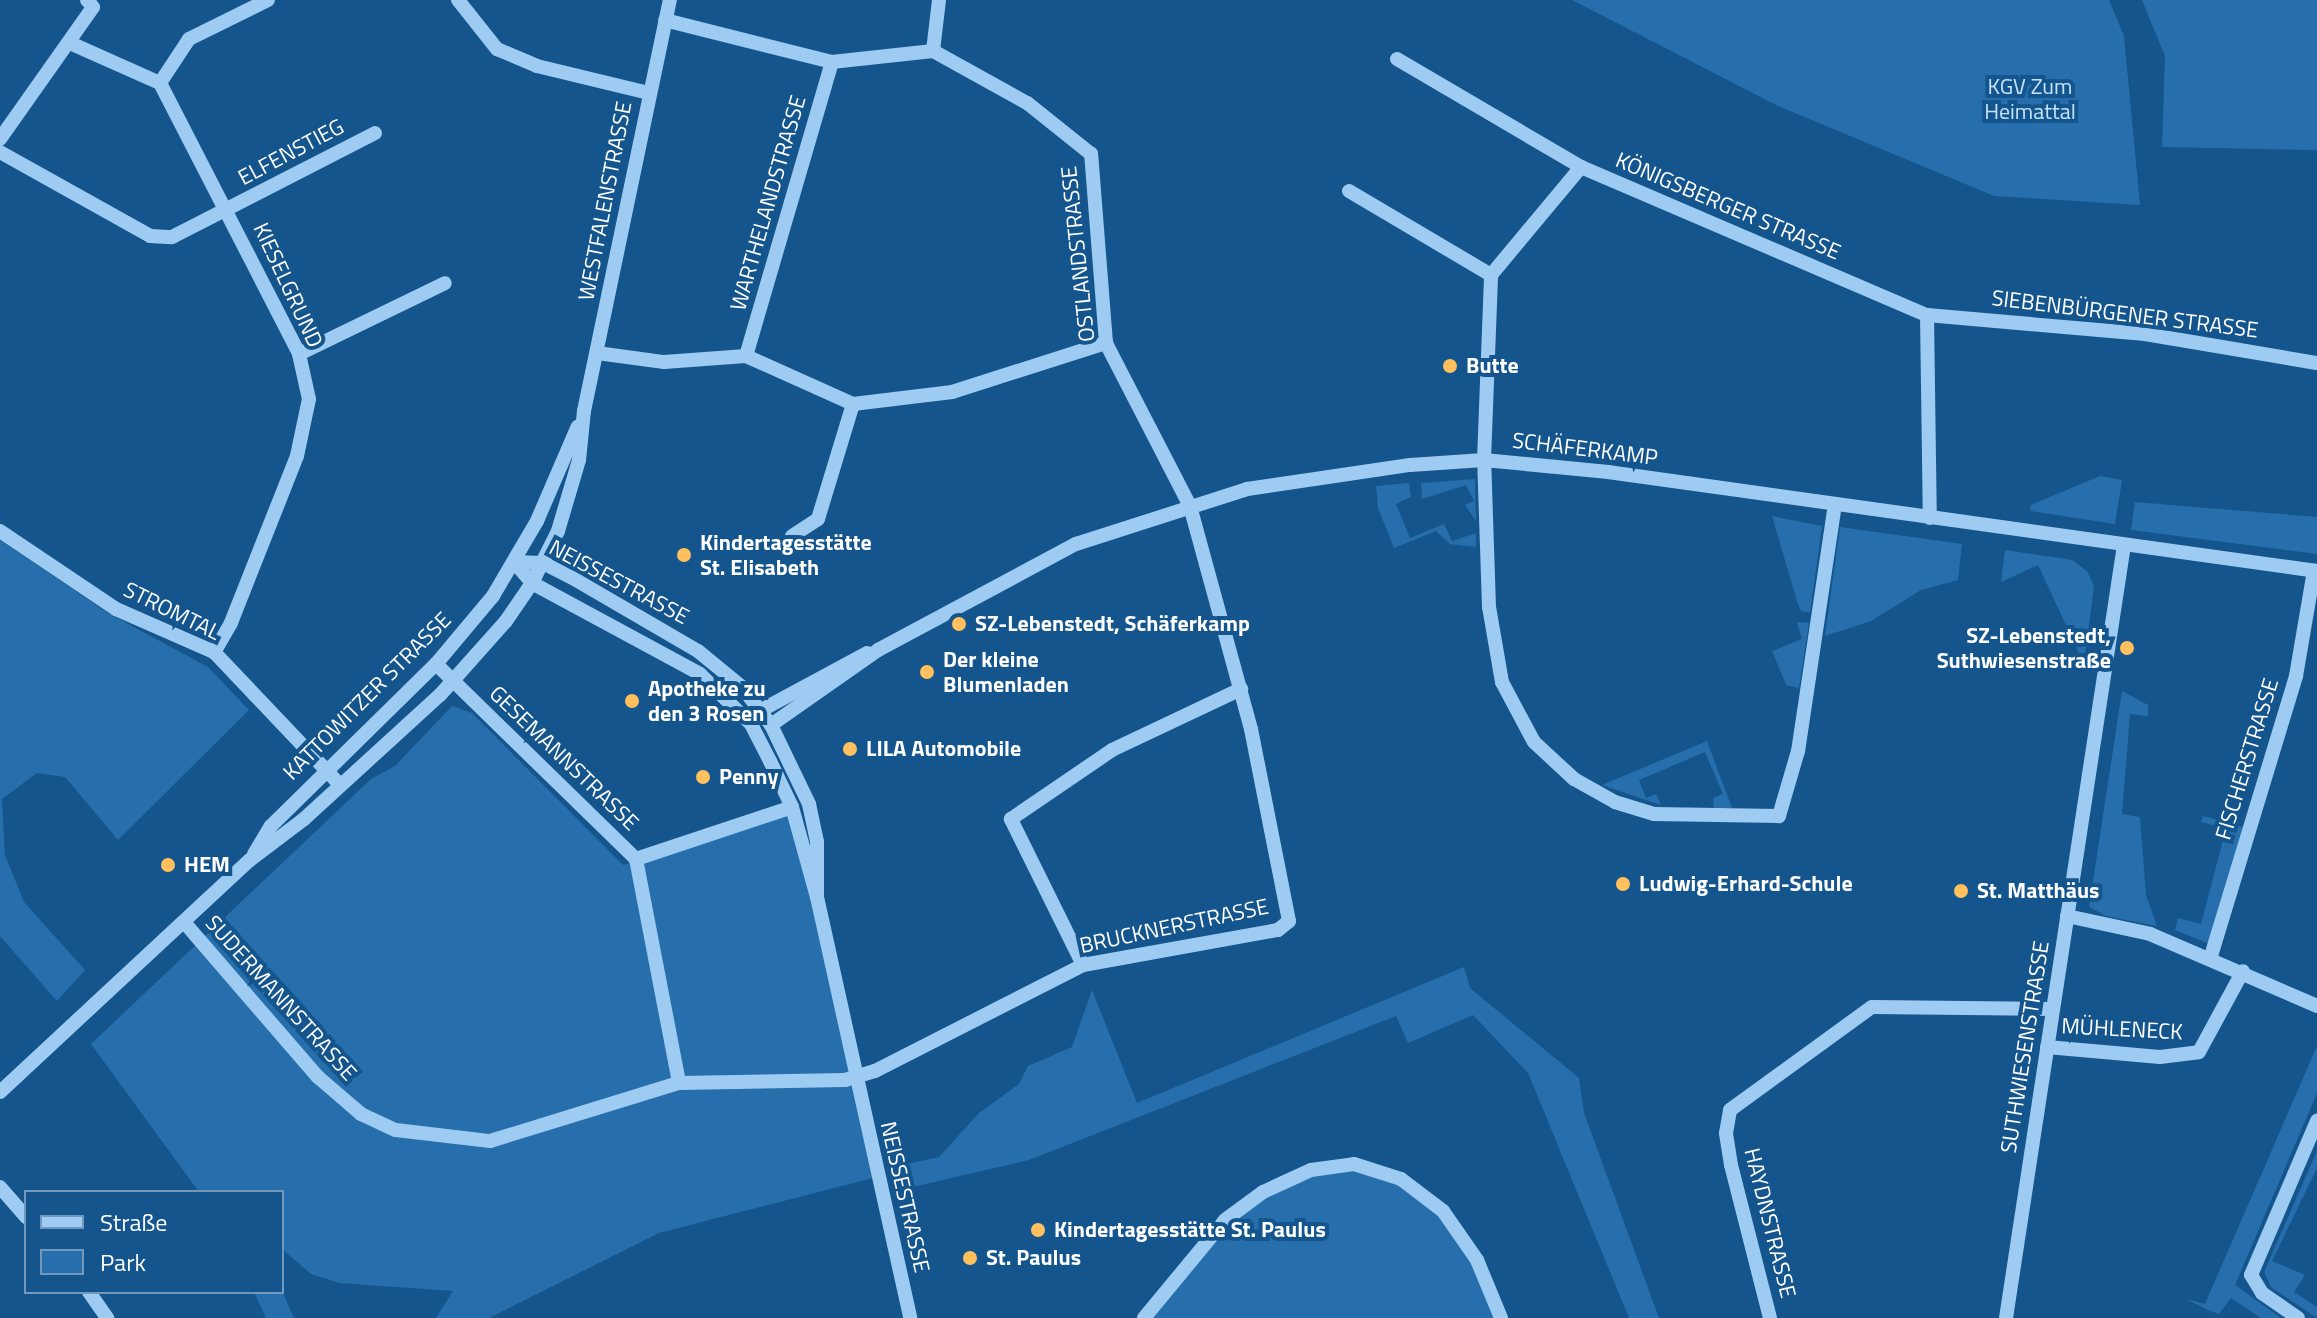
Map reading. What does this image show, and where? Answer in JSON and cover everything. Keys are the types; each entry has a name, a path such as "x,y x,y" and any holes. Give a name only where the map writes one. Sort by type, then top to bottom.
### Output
{"street":[{"path":"70,43 160,83 189,39 268,0"},
{"path":"458,0 497,49 537,66 649,93"},
{"name":"WESTFALENSTRASSE","path":"532,583 543,563 575,475 584,411 670,0"},
{"path":"665,20 832,62 933,51 939,0"},
{"path":"0,139 70,43 90,4"},
{"name":"OSTLANDSTRASSE","path":"933,51 1037,109 1091,154 1106,343 1190,506"},
{"path":"1397,59 1581,167"},
{"name":"WARTHELANDSTRASSE","path":"746,356 832,62"},
{"name":"KIESELGRUND","path":"160,83 228,210 299,354 309,399 297,456 231,623 214,652"},
{"name":"ELFENSTIEG","path":"0,152 150,236 172,237 375,133"},
{"name":"KÖNIGSBERGER STRASSE","path":"1491,275 1581,167 1927,315"},
{"path":"1349,191 1491,275 1484,460 1489,607 1502,682 1534,742 1574,779 1615,802 1654,814 1751,819 1779,816 1784,809 1835,504"},
{"path":"299,354 445,283"},
{"path":"1927,315 1930,518"},
{"name":"SIEBENBÜRGENER STRASSE","path":"1927,315 2145,334 2317,363"},
{"path":"597,353 664,362 746,356 853,404 952,392 1106,343"},
{"path":"792,536 818,519 853,404"},
{"name":"WESTFALENSTRASSE","path":"514,562 584,411"},
{"name":"SCHÄFERKAMP","path":"759,708 878,650 1076,544 1190,506 1302,478 1484,460 1835,504 2316,571"},
{"name":"BRUCKNERSTRASSE","path":"855,1077 1083,965 1278,930 1289,921 1241,689 1190,506"},
{"name":"STROMTAL","path":"0,531 116,609 214,652 340,785"},
{"name":"SUTHWIESENSTRASSE","path":"2006,1318 2124,545"},
{"name":"NEISSESTRASSE","path":"514,562 543,563 698,651 759,708 771,725 809,804 817,842 817,897"},
{"name":"NEISSESTRASSE","path":"514,562 532,583 665,651 721,691 751,724 789,808 817,897 910,1318"},
{"name":"KATTOWITZER STRASSE","path":"250,860 271,826 436,664 514,562"},
{"name":"FISCHERSTRASSE","path":"2211,956 2296,676 2316,571"},
{"name":"KATTOWITZER STRASSE","path":"0,1092 250,860 340,785 453,681 532,583"},
{"name":"SCHÄFERKAMP","path":"771,725 878,650"},
{"name":"GESEMANNSTRASSE","path":"436,664 636,859 679,1083"},
{"path":"1083,965 1011,819 1112,750 1241,689"},
{"path":"759,708 751,724 771,725"},
{"path":"636,859 789,808"},
{"path":"2067,916 2150,934 2211,956 2317,1006"},
{"name":"SUDERMANNSTRASSE","path":"184,922 331,1091 361,1114 396,1130 490,1141 679,1083 855,1077"},
{"name":"MÜHLENECK","path":"2047,1047 2160,1057 2199,1052 2243,971"},
{"name":"HAYDNSTRASSE","path":"1770,1318 1731,1165 1726,1133 1730,1110 1872,1007 2052,1009"},
{"path":"2298,1318 2262,1293 2251,1275 2317,1121"},
{"path":"1145,1318 1225,1220 1263,1192 1311,1170 1354,1164 1401,1179 1443,1211 1477,1260 1501,1318"},
{"path":"0,1187 24,1215"},
{"path":"90,1294 107,1318"}],"green space":[{"name":"KGV Zum Heimattal","path":"1572,0 2109,0 2124,36 2140,205 1994,196 1778,106"},
{"path":"2142,0 2317,0 2317,150 2162,147 2165,56"},
{"path":"2100,476 2122,480 2115,524 2030,511 2031,505"},
{"path":"1475,479 1476,521 1465,505 1474,501 1466,485 1422,499 1421,483"},
{"path":"1409,483 1411,497 1396,504 1410,538 1444,524 1452,541 1476,533 1476,547 1450,544 1436,531 1394,548 1378,508 1376,486"},
{"path":"2135,502 2317,517 2317,554 2131,530"},
{"path":"1772,516 1822,526 1810,613 1801,611 1797,601"},
{"path":"1840,527 1962,544 1958,580 1921,590 1871,621 1825,636"},
{"path":"0,540 108,613 208,667 249,710 118,840 65,777 37,773 2,799 5,855 24,902 85,970 57,1001 0,936"},
{"path":"2005,550 2072,560 2087,571 2094,586 2084,664 2038,565 2001,582"},
{"path":"1797,622 1809,623 1799,688 1786,685 1772,651 1802,639"},
{"path":"2122,691 2148,705 2148,716 2130,714 2122,814 2140,817 2146,895 2157,926 2106,916 2089,907"},
{"path":"452,706 472,713 623,865 792,807 877,1177 659,1233 489,1318 436,1318 453,1291 339,1283 311,1274 284,1251 284,1190 198,1190 91,1044 371,779 395,766"},
{"path":"1707,741 1732,808 1714,808 1713,798 1723,794 1705,752 1639,780 1646,798 1656,794 1661,805 1602,785"},
{"path":"2203,816 2243,827 2210,944 2175,930 2178,918 2201,924 2223,840 2224,828 2201,822"},
{"path":"1464,967 1470,988 1579,1078 1584,1113 1659,1318 1629,1318 1528,1073 1473,1015 1408,1043 1396,1016 1029,1160 900,1190 895,1167 939,1157 979,1113 1019,1084 1028,1066 1072,1047 1092,990 1137,1103"},
{"path":"2317,1046 2317,1093 2235,1285 2281,1318 2261,1318 2231,1298 2219,1314 2208,1310 2186,1299 2205,1304"},
{"path":"2317,1151 2317,1168 2272,1261 2305,1275 2294,1292 2317,1307 2317,1318 2271,1287 2264,1272"},
{"path":"1354,1164 1393,1175 1443,1211 1501,1318 1144,1318 1184,1266 1263,1192"},
{"path":"255,1294 283,1294 294,1318 266,1318"}],"place":[{"name":"Butte","path":"1450,366"},
{"name":"Kindertagesstätte St. Elisabeth","path":"684,555"},
{"name":"SZ-Lebenstedt, Schäferkamp","path":"959,624"},
{"name":"SZ-Lebenstedt, Suthwiesenstraße","path":"2127,648"},
{"name":"Der kleine Blumenladen","path":"927,672"},
{"name":"Apotheke zu den 3 Rosen","path":"632,701"},
{"name":"LILA Automobile","path":"850,749"},
{"name":"Penny","path":"703,777"},
{"name":"HEM","path":"168,865"},
{"name":"Ludwig-Erhard-Schule","path":"1623,884"},
{"name":"St. Matthäus","path":"1961,891"},
{"name":"Kindertagesstätte St. Paulus","path":"1038,1230"},
{"name":"St. Paulus","path":"970,1258"}]}
